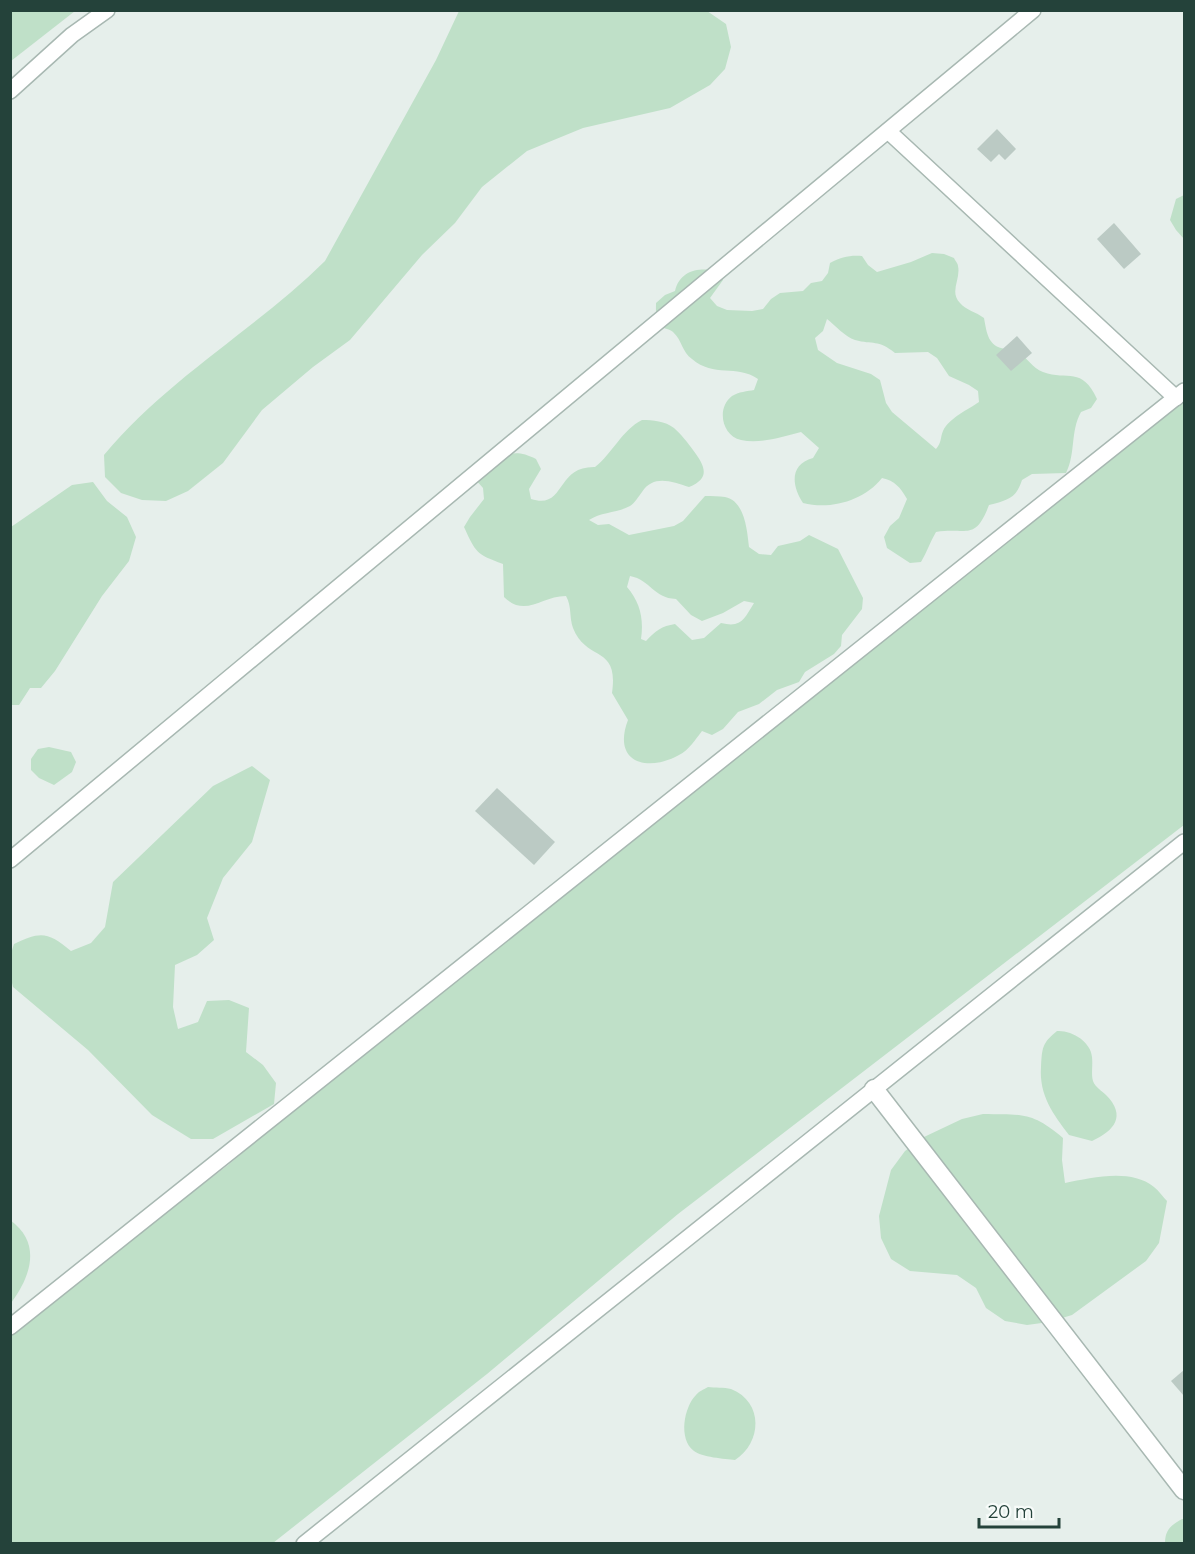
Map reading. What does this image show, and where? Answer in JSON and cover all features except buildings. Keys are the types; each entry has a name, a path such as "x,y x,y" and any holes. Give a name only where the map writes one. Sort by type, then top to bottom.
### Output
{"street":[{"path":"874,1089 1185,1490"}],"lane":[{"path":"10,91 72,35 107,10"},
{"path":"10,860 1033,10"},
{"path":"10,1327 1180,395 888,131"},
{"path":"304,1544 1185,843"}],"green space":[{"path":"11,10 75,10 75,11 11,61"},
{"path":"459,11 707,11 726,24 731,47 725,69 710,85 670,108 583,128 527,151 482,187 455,223 422,255 350,340 313,367 262,410 223,463 188,491 166,501 142,500 121,493 105,477 104,455 129,427 184,378 270,310 325,261 436,60"},
{"path":"1184,195 1184,239 1170,220 1176,199"},
{"path":"932,253 954,258 958,265 955,290 957,299 965,307 984,318 987,334 995,345 1018,352 1043,372 1080,378 1086,382 1097,399 1091,408 1081,412 1066,473 1032,474 1022,480 1017,491 1010,498 989,505 984,517 974,528 936,532 921,562 910,563 887,548 884,537 890,526 899,518 907,499 897,485 882,478 866,493 846,502 824,505 803,503 796,489 795,476 800,465 813,458 819,448 801,432 756,441 741,440 729,433 723,421 727,401 732,396 754,390 758,379 742,372 717,370 700,365 689,356 673,332 659,324 656,303 665,295 675,291 681,278 697,270 718,271 723,280 710,298 717,306 727,310 752,311 763,309 780,293 803,291 811,283 822,281 828,273 830,263 842,258 862,256 877,272","holes":["827,319 851,338 880,344 895,353 928,352 937,358 949,376 978,391 979,402 946,426 936,449 892,412 886,403 880,380 871,374 837,363 818,350 815,338 823,331"]},
{"path":"1184,392 1184,825 678,1214 487,1374 273,1543 11,1544 11,1331 228,1165 487,946"},
{"path":"642,420 650,420 663,422 674,428 701,461 703,476 701,480 689,487 664,481 652,483 630,506 589,520 598,525 609,524 629,535 674,526 683,521 705,496 725,497 737,504 741,510 749,547 759,554 771,555 778,546 800,541 809,535 838,549 863,598 862,609 842,635 841,646 834,654 805,672 799,682 777,690 759,704 738,712 723,729 712,735 702,731 683,753 655,763 635,760 628,754 624,734 628,720 612,693 611,667 606,660 579,639 573,628 566,596 527,606 512,603 504,597 503,564 478,552 464,527 484,499 483,488 475,479 496,461 517,453 536,459 541,469 529,489 531,499 542,501 556,493 573,473 595,467 635,424","holes":["630,576 637,578 662,596 676,599 691,615 702,621 723,613 744,601 754,603 742,621 734,624 721,623 704,638 692,640 675,624 652,634 646,641 641,639 642,625 638,605 627,587"]},
{"path":"93,482 107,501 127,517 136,537 129,561 102,596 55,671 41,688 30,688 19,705 11,705 11,527 72,485"},
{"path":"49,747 71,752 76,762 72,772 54,785 39,778 31,770 31,759 38,749"},
{"path":"252,766 270,780 252,842 223,878 207,918 214,940 197,955 175,965 173,1007 178,1029 198,1022 207,1001 229,1000 249,1008 246,1052 263,1065 276,1083 274,1104 213,1139 191,1139 152,1115 88,1050 13,987 10,971 11,954 14,944 38,935 50,937 71,951 91,943 105,927 113,882 213,786"},
{"path":"1057,1031 1074,1035 1088,1046 1092,1057 1093,1081 1116,1110 1117,1116 1112,1128 1092,1141 1069,1135 1048,1104 1042,1086 1043,1050 1048,1039"},
{"path":"983,1114 1026,1116 1042,1123 1063,1138 1062,1160 1065,1183 1111,1176 1134,1178 1154,1187 1167,1201 1159,1243 1146,1261 1072,1315 1049,1322 1027,1325 1005,1321 986,1308 976,1288 957,1275 910,1271 891,1259 881,1238 879,1216 891,1170 905,1151 924,1137 962,1119"},
{"path":"10,1220 20,1229 30,1249 28,1271 11,1303"},
{"path":"708,1387 731,1389 742,1395 754,1413 756,1423 750,1444 735,1460 697,1453 689,1446 686,1439 684,1423 688,1407 697,1394"},
{"path":"1184,1519 1184,1543 1165,1543 1169,1528"}]}
